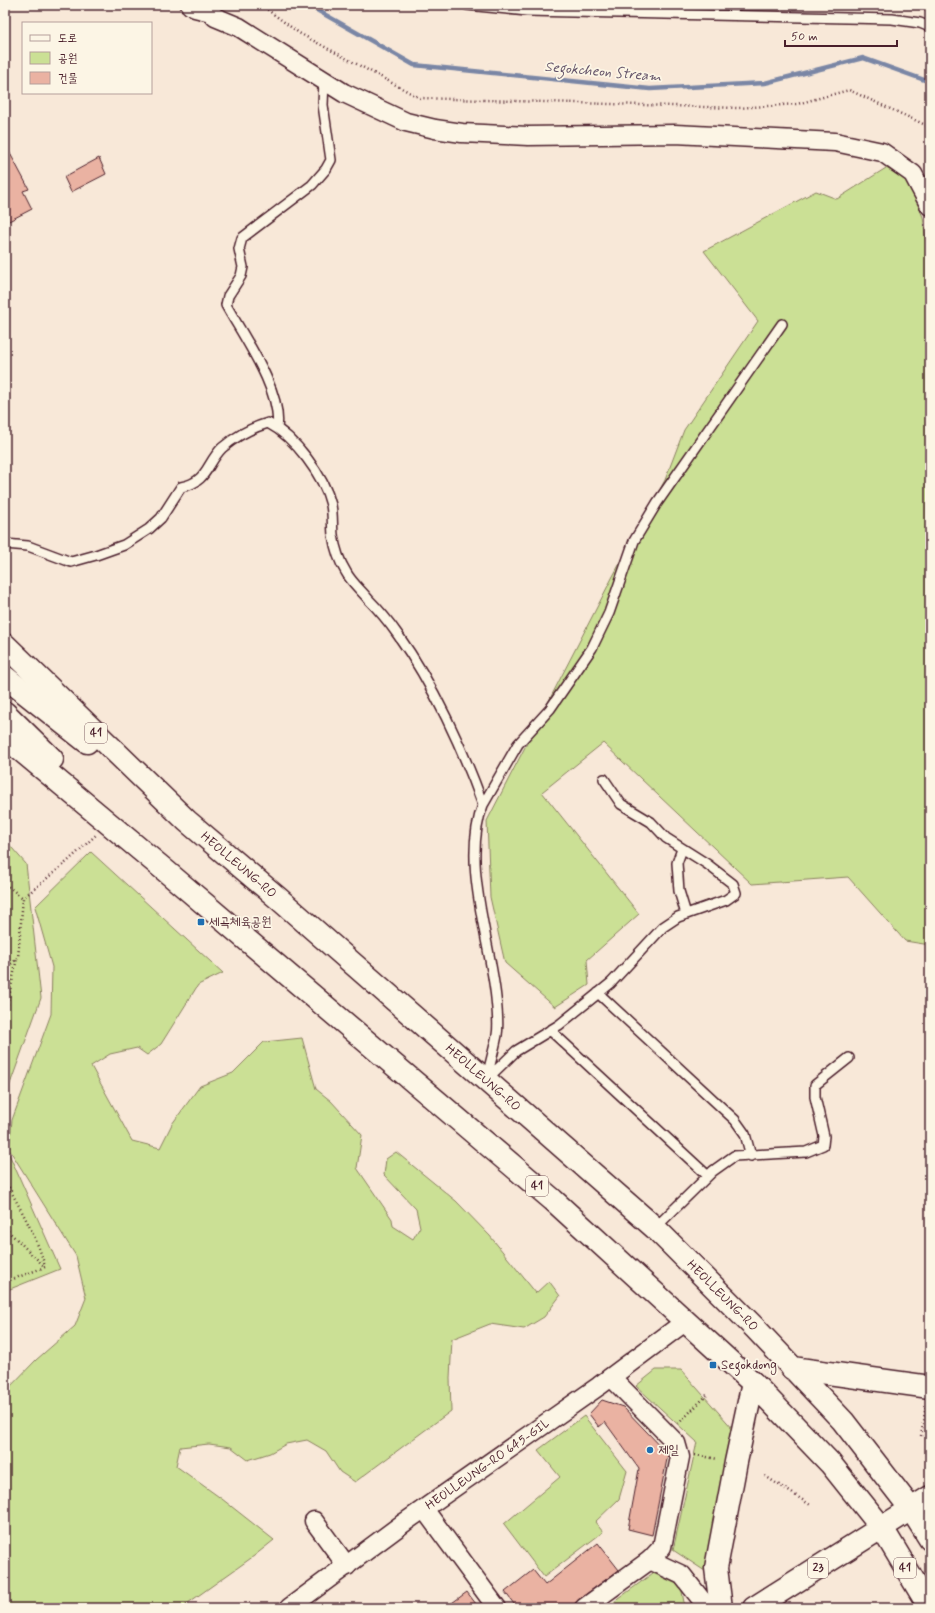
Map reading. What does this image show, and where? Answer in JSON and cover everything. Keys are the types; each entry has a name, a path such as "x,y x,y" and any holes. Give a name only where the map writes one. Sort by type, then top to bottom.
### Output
{"main road":[{"name":"HEOLLEUNG-RO","path":"5,645 186,821 279,899 654,1228 843,1422 911,1508 930,1539"},
{"path":"5,677 186,821"},
{"path":"5,713 167,872"},
{"name":"41","path":"5,737 167,872 547,1195 753,1383 830,1463 882,1528 930,1608"},
{"path":"792,1368 928,1393"},
{"path":"721,1608 716,1568 753,1383"},
{"name":"23","path":"754,1608 930,1497"}],"street":[{"path":"190,5 195,8 209,9 215,17 239,27 344,93 406,122 435,130 462,133 528,136 675,134 835,142 882,152 913,174 930,206"},
{"name":"HEOLLEUNG-RO 645-GIL","path":"301,1605 347,1566 424,1508 611,1377 686,1321"},
{"path":"584,1608 650,1560 662,1547 680,1457 676,1443 611,1377"},
{"path":"424,1508 497,1608"},
{"path":"314,1521 347,1566"},
{"path":"650,1560 682,1575 708,1608"}],"lane":[{"path":"467,5 535,12 892,19 920,23 930,27"},
{"path":"277,428 278,418 272,391 261,367 226,305 228,296 241,276 243,267 239,249 242,238 312,185 326,169 331,160 323,105 324,80"},
{"path":"486,1080 497,1034 496,998 476,877 474,843 479,814 518,744 550,709 592,648 610,613 634,541 657,503 782,324"},
{"path":"5,544 28,546 71,562 124,545 149,529 161,518 182,487 191,485 199,480 222,449 237,436 252,428 268,423 277,428 294,443 313,466 326,490 331,506 333,536 346,574 382,613 412,655 461,750 483,805"},
{"path":"486,1080 516,1051 559,1025 610,983 663,927 678,917 726,900 736,893 733,884 707,864 666,838 651,822 621,804 604,779"},
{"path":"682,848 678,863 678,884 686,914"},
{"path":"598,993 735,1120 745,1134 750,1156"},
{"path":"550,1030 708,1176"},
{"path":"654,1228 708,1176 734,1156 806,1152 822,1145 824,1136 815,1097 815,1085 849,1058"}],"path":[{"path":"261,5 299,33 420,98 738,108 797,104 849,90 930,127"},
{"path":"5,1016 18,958 23,898 68,861 108,824"},
{"path":"5,884 23,898"},
{"path":"5,969 18,958"},
{"path":"5,1180 34,1233 45,1267"},
{"path":"5,1228 45,1267"},
{"path":"5,1282 45,1267"},
{"path":"668,1434 709,1392"},
{"path":"922,1436 928,1393"},
{"path":"679,1451 720,1459"},
{"path":"765,1476 812,1506"}],"green space":[{"path":"886,168 908,181 923,217 930,272 930,945 905,941 848,877 752,884 603,743 542,792 639,914 587,960 589,985 555,1007 505,963 490,897 487,821 612,578 665,480 684,430 758,321 704,251 816,191 837,199"},
{"path":"5,840 26,864 41,998 5,1098"},
{"path":"91,852 223,973 198,985 161,1044 147,1055 137,1048 110,1054 91,1066 132,1141 160,1148 172,1124 200,1086 233,1073 264,1042 302,1038 316,1089 331,1101 362,1135 357,1168 392,1219 393,1226 413,1239 420,1227 416,1209 384,1175 386,1159 396,1152 456,1201 490,1236 536,1293 549,1281 560,1296 544,1317 524,1329 490,1324 452,1339 450,1378 451,1411 355,1482 340,1472 326,1451 307,1440 286,1444 270,1453 248,1460 231,1447 209,1444 180,1447 176,1466 222,1499 274,1540 181,1608 5,1608 5,1392 36,1360 75,1326 86,1298 76,1256 9,1149 12,1120 51,1014 52,967 35,907"},
{"path":"5,1145 60,1269 5,1291"},
{"path":"656,1370 681,1370 734,1430 708,1573 673,1550 697,1442 636,1386"},
{"path":"584,1416 627,1471 619,1499 595,1522 603,1532 544,1577 504,1524 560,1477 538,1450"},
{"path":"653,1573 681,1586 685,1608 606,1608"}],"building":[{"path":"5,144 29,189 23,191 32,209 5,223"},
{"path":"99,158 106,174 71,192 64,177"},
{"path":"602,1400 623,1407 668,1454 652,1535 628,1529 639,1469 605,1422 599,1427 589,1414"},
{"path":"598,1543 619,1570 578,1600 571,1608 517,1608 505,1592 533,1570 545,1585"},
{"path":"467,1592 479,1608 445,1608"}],"waterway":[{"name":"Segokcheon Stream","path":"308,5 414,65 650,89 765,83 863,58 930,82"}],"place":[{"name":"세곡체육공원","path":"201,922"},
{"name":"Segokdong","path":"713,1365"},
{"name":"제일","path":"650,1450"}]}
